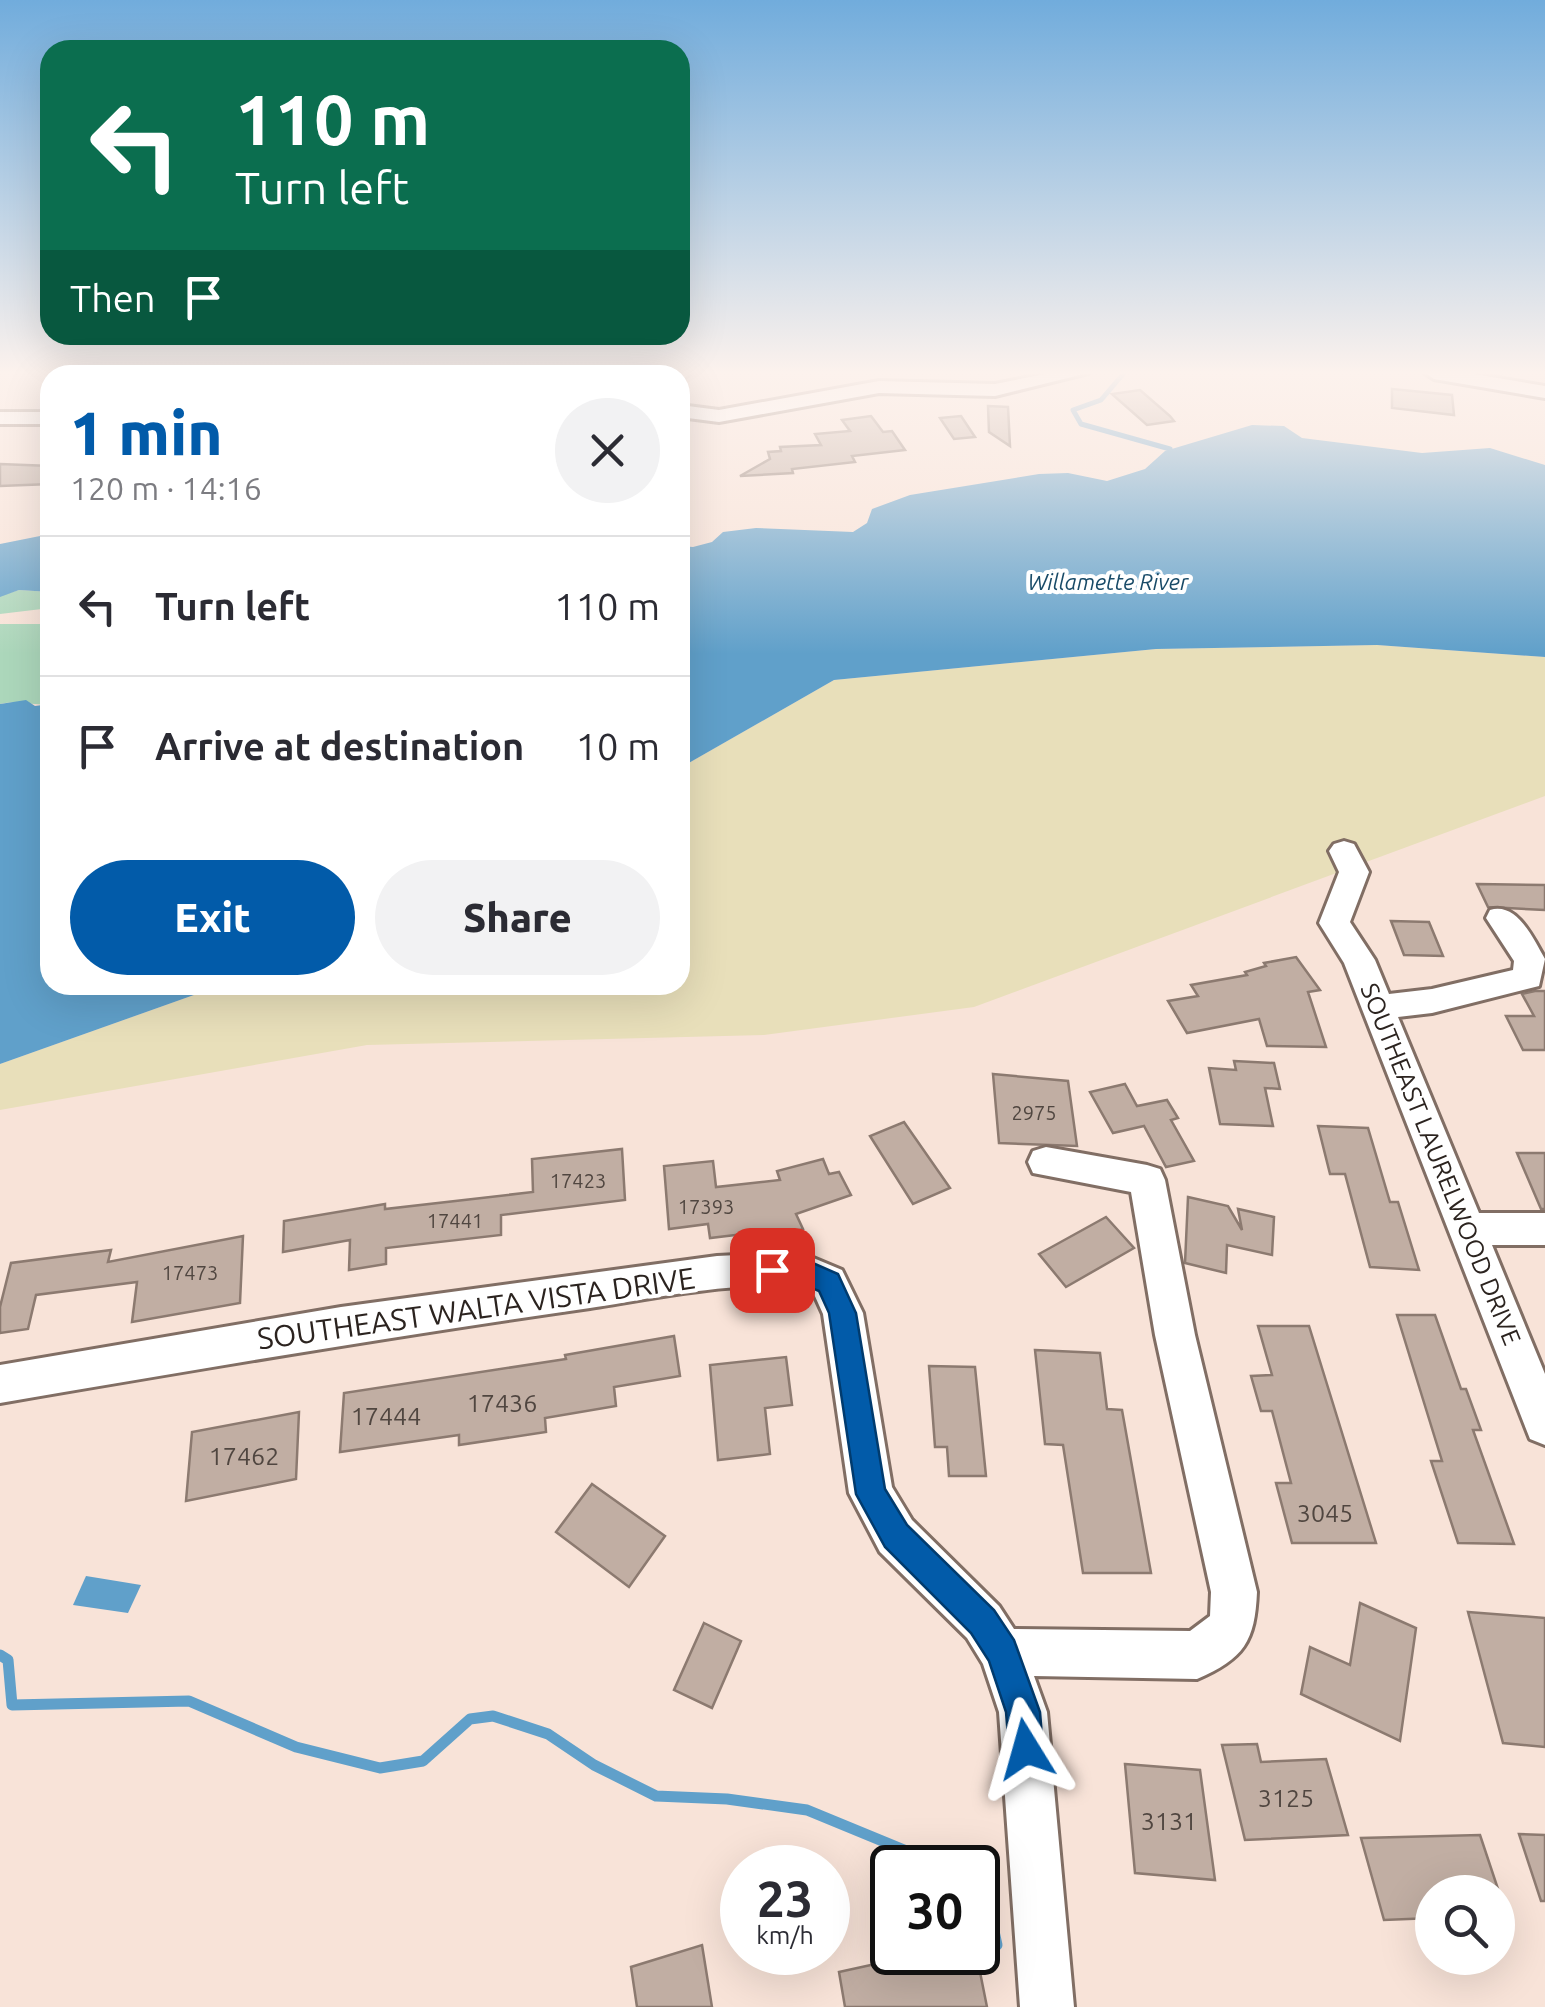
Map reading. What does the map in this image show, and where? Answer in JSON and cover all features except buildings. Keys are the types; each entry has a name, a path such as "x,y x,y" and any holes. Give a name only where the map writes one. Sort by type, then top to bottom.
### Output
{"street":[{"name":"SOUTHEAST LAURELWOOD DRIVE","path":"1344,852 1354,872 1334,923 1359,960 1545,1425"},
{"path":"1378,1008 1449,997 1528,978 1530,960 1501,918"},
{"path":"1002,1652 1196,1655 1232,1628 1234,1592 1175,1336 1147,1180 1046,1162"},
{"path":"1466,1228 1545,1229"},
{"name":"SOUTHEAST WALTA VISTA DRIVE","path":"0,1384 341,1325 717,1273 799,1270 828,1282 842,1313 871,1494 884,1522 983,1622 1002,1652 1023,1712 1047,2007"}],"green space":[{"path":"19,590 40,591 40,609 0,614 0,596"},
{"path":"0,624 40,624 40,704 0,704"}],"sand":[{"path":"1377,645 1545,657 1545,796 974,1007 764,1035 367,1045 0,1110 0,1064 194,995 690,995 690,762 834,680 1156,649"}],"water":[{"name":"Willamette River","path":"1545,467 1545,657 1377,645 1156,649 834,680 690,762 690,547 712,542 723,532 756,528 853,532 867,523 872,509 910,495 1039,474 1068,473 1107,481 1145,469"},
{"path":"40,536 40,591 19,590 0,597 0,544"},
{"path":"26,700 40,705 40,995 194,995 0,1064 0,704"},
{"path":"86,1576 141,1585 128,1613 73,1605"}],"waterway":[{"path":"0,1655 8,1660 12,1705 189,1701 296,1747 380,1768 423,1761 470,1719 493,1716 548,1734 594,1765 656,1796 727,1799 807,1810 892,1845"}],"route":[{"path":"772,1270 799,1270 828,1282 842,1313 871,1494 884,1522 983,1622 1002,1652 1023,1712 1026,1749"}]}
